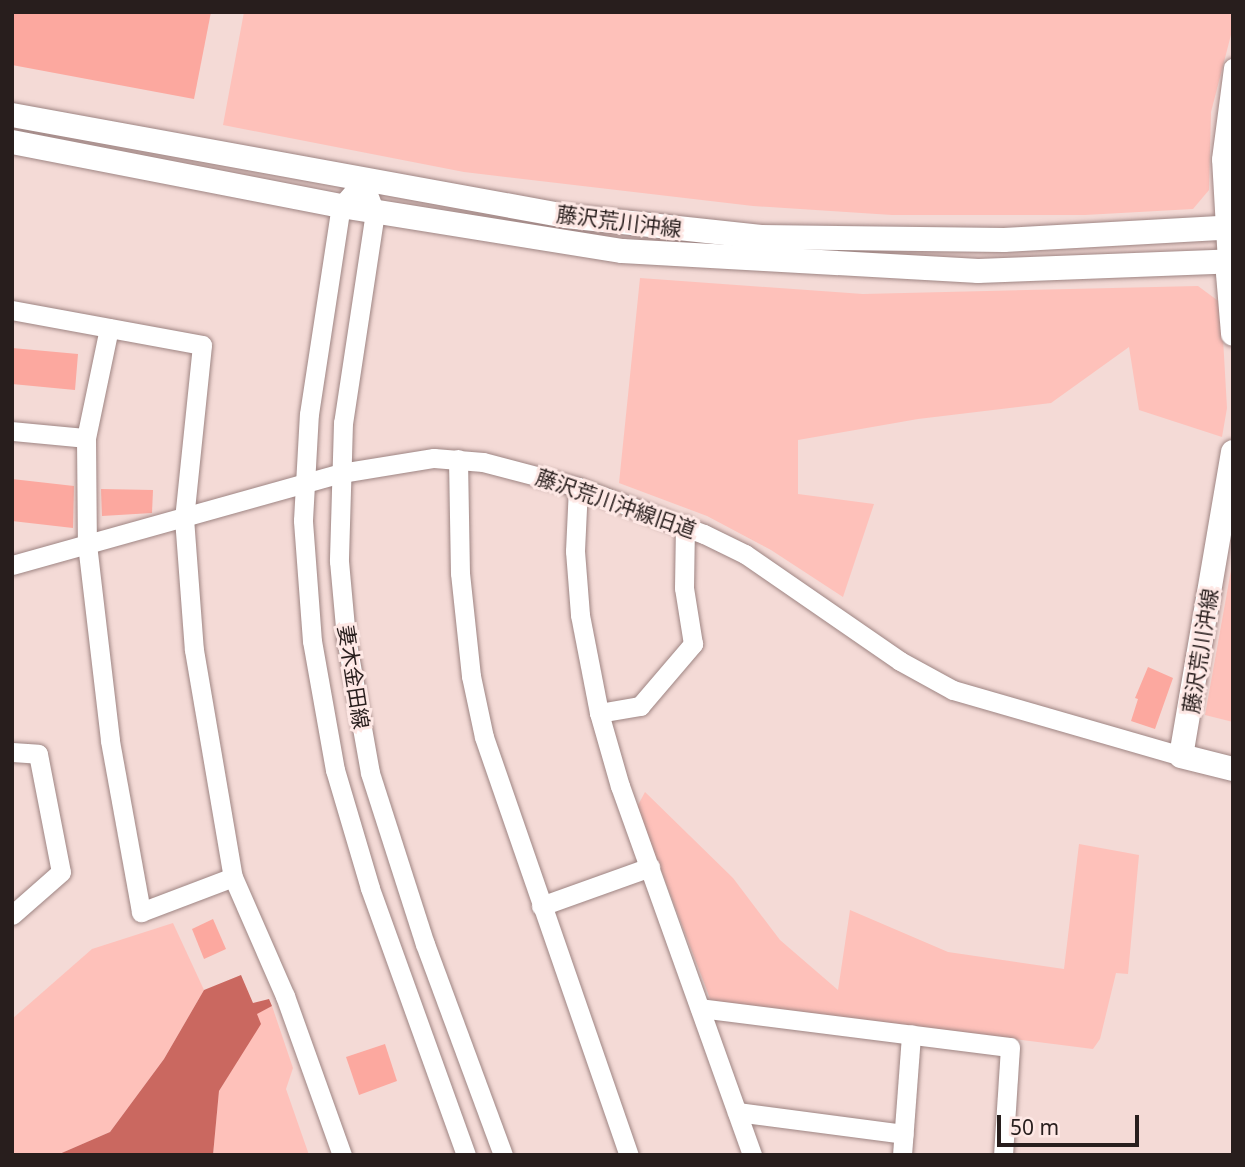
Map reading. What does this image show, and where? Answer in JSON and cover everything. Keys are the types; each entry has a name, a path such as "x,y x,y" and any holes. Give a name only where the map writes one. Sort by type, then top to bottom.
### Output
{"main road":[{"name":"藤沢荒川沖線","path":"12,115 566,216 761,237 1004,240 1229,228"},
{"name":"藤沢荒川沖線","path":"12,142 341,206 622,251 978,271 1230,261"},
{"path":"1230,261 1233,334"},
{"name":"藤沢荒川沖線","path":"1181,757 1233,452"},
{"path":"1181,757 1233,769"}],"street":[{"path":"1230,261 1222,140 1233,68"},
{"path":"341,206 363,181 375,212"},
{"name":"妻木金田線","path":"341,206 315,368 304,483 312,641 335,771 370,888 466,1155"},
{"name":"妻木金田線","path":"375,212 349,360 341,473 340,561 346,638 370,772 425,944 503,1155"},
{"path":"12,310 202,345 184,518 194,650 233,877 285,996 342,1155"},
{"path":"109,328 86,438 88,544 110,741 141,912 233,877"},
{"path":"12,431 86,438"},
{"path":"458,459 460,573 471,676 484,737 629,1155"},
{"name":"藤沢荒川沖線旧道","path":"12,565 341,473 409,460 458,459 508,466 578,487 685,525 745,554 900,661 953,690 1181,757"},
{"path":"578,487 575,551 580,615 599,713 620,786 752,1155"},
{"path":"599,713 640,706 693,644 684,588 685,525"},
{"path":"12,752 38,754 61,872 12,915"},
{"path":"541,906 650,866"},
{"path":"700,1008 1010,1046 1003,1155"},
{"path":"902,1155 911,1034"},
{"path":"737,1112 904,1134"}],"shaded area":[{"path":"244,12 1233,12 1233,27 1211,112 1209,190 1193,209 1085,215 892,215 753,206 464,172 223,125"},
{"path":"640,278 863,294 1198,286 1221,303 1227,408 1222,437 1139,410 1129,347 1051,403 918,419 798,440 798,494 874,504 843,597 771,550 707,516 619,483"},
{"path":"1233,559 1233,722 1205,715"},
{"path":"645,792 733,878 780,940 838,990 850,910 948,952 1064,969 1079,844 1139,855 1128,974 1116,973 1100,1039 1093,1049 711,1001 637,807"},
{"path":"173,923 204,990 164,1059 110,1132 57,1155 12,1155 12,1019 92,949"},
{"path":"241,975 253,1003 269,999 272,1006 257,1014 261,1024 219,1091 213,1155 57,1155 110,1132 164,1059 204,990"},
{"path":"272,1006 293,1068 286,1089 309,1155 213,1155 219,1091 260,1024 256,1014"}],"building":[{"path":"12,12 211,12 194,99 12,65"},
{"path":"12,348 78,354 75,390 12,384"},
{"path":"12,479 74,486 73,528 12,521"},
{"path":"101,489 153,490 152,513 102,516"},
{"path":"1148,667 1173,678 1155,729 1131,721 1138,699 1135,698"},
{"path":"213,919 226,949 204,959 192,929"},
{"path":"385,1044 397,1081 359,1095 346,1057"}]}
